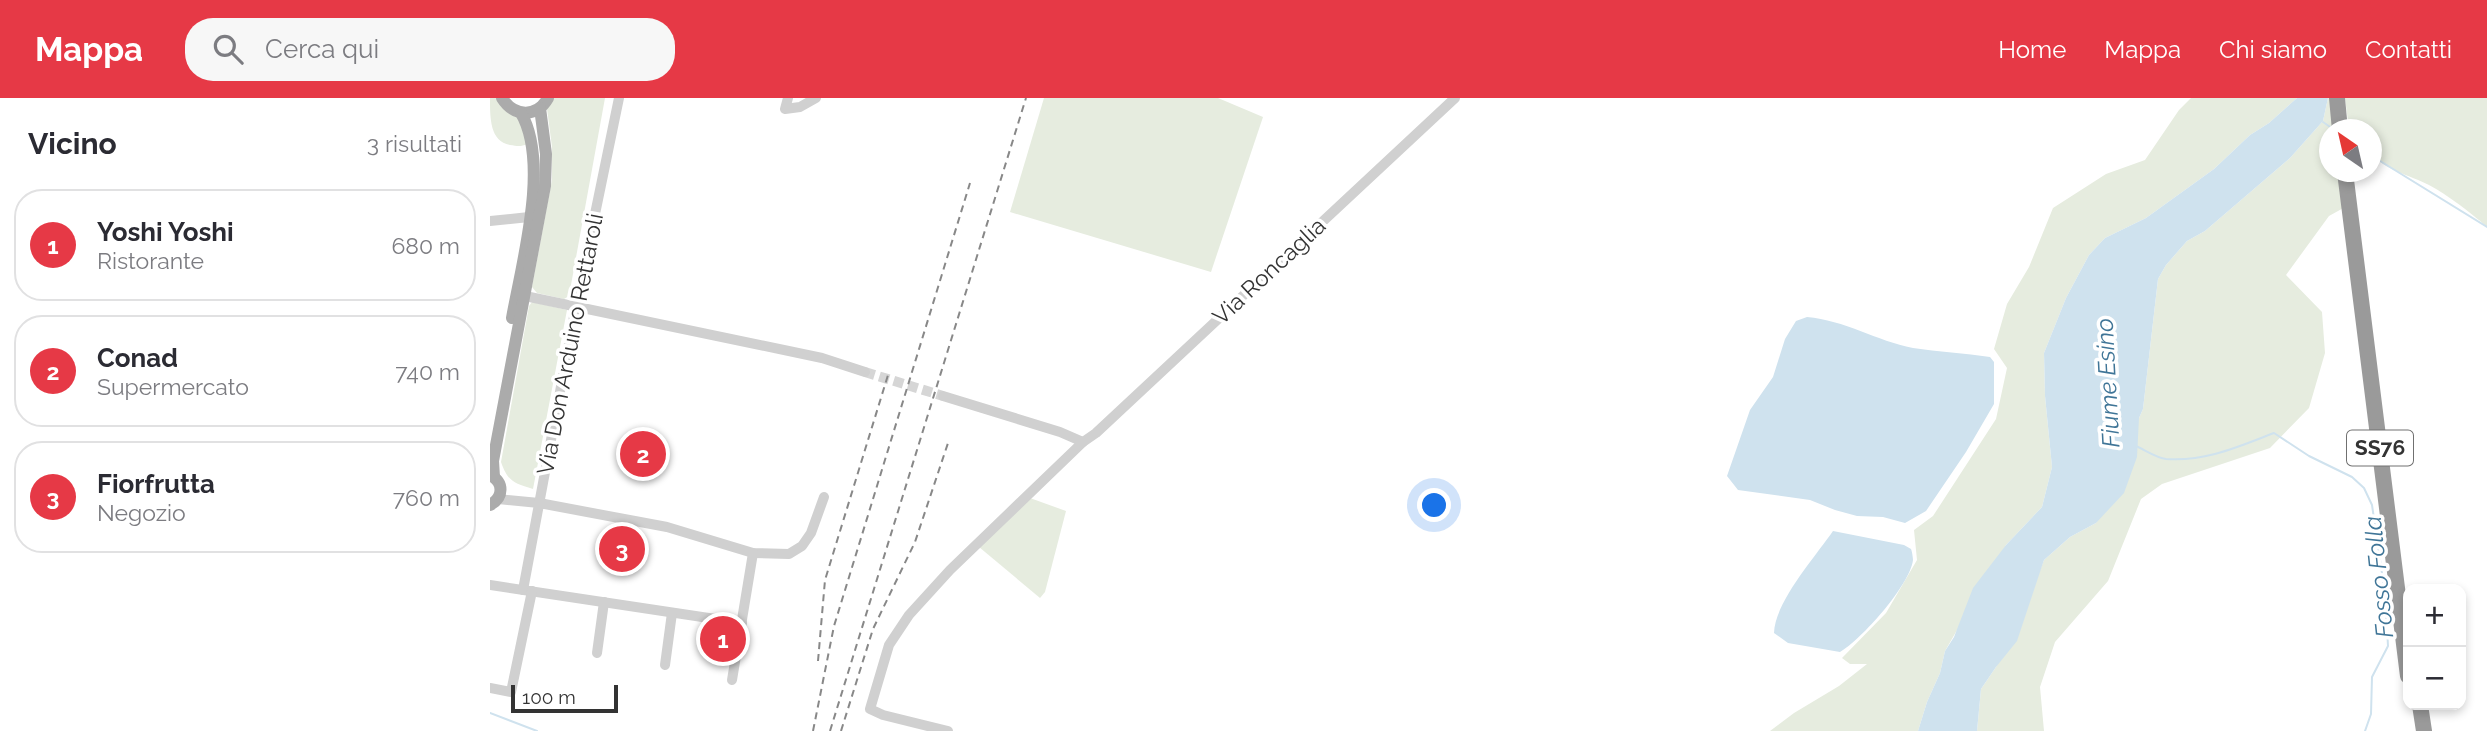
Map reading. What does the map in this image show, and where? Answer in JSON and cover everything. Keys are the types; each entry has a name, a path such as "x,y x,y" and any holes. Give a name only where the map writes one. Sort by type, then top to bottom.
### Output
{"highway":[{"path":"2337,98 2339,119"},
{"path":"2345,98 2348,119"},
{"name":"SS76","path":"2347,182 2355,220 2405,584"},
{"name":"SS76","path":"2354,182 2355,220 2405,647"},
{"path":"2413,710 2415,731"},
{"path":"2421,710 2424,731"}],"main road":[{"path":"502,98 513,110 521,113 531,112 544,103"},
{"path":"493,504 501,490 494,478 493,461 545,186 544,103"},
{"path":"490,442 535,182 534,155 527,123 521,113"}],"street":[{"name":"Via Don Arduino Rettaroli","path":"490,688 511,692 539,503 619,98"},
{"path":"788,98 785,109 792,109 816,98"},
{"name":"Via Roncaglia","path":"948,731 883,715 870,709 892,637 915,608 950,570 1083,443 1455,98"},
{"path":"490,221 529,217"},
{"path":"525,296 822,358 865,372"},
{"path":"943,396 1060,432 1083,443"},
{"path":"494,478 523,501"},
{"path":"493,504 523,501 539,503 667,527 753,553 789,554 802,546 811,533 824,497"},
{"path":"733,680 753,553"},
{"path":"490,585 741,623"},
{"path":"597,653 604,602"},
{"path":"665,665 672,613"}],"shaded area":[{"path":"490,98 499,98 520,115 527,144 510,145 498,139 492,128"},
{"path":"554,98 605,98 569,296 564,299 537,293 532,287 552,180 552,147 547,109"},
{"path":"1044,98 1218,98 1263,117 1211,272 1010,212"},
{"path":"2191,98 2297,98 2269,123 2250,135 2214,169 2146,218 2105,238 2089,255 2066,298 2044,353 2052,467 2042,507 2006,545 1945,651 1940,673 1918,731 1770,731 1839,686 1867,664 1850,664 1842,658 1886,613 1917,560 1914,530 1933,516 1996,419 2007,368 1994,349 2007,304 2029,267 2053,208 2106,174 2145,160 2179,110"},
{"path":"2328,98 2334,98 2337,119 2323,119"},
{"path":"2345,98 2487,98 2487,227 2437,189 2382,163 2382,119 2348,119"},
{"path":"2319,125 2319,182 2344,182 2347,206 2329,216 2286,275 2322,312 2325,353 2309,408 2270,448 2162,484 2141,499 2108,581 2055,642 2040,687 2044,731 1977,731 1981,689 1996,667 2044,560 2070,537 2096,523 2143,409 2158,279 2166,265 2187,241 2205,231 2290,158"},
{"path":"532,302 567,310 533,489 512,481 501,462 529,306"},
{"path":"1030,498 1066,511 1045,592 1040,598 979,547"}],"water":[{"name":"Fiume Esino","path":"2297,98 2328,98 2323,119 2319,119 2319,125 2290,158 2205,231 2187,241 2166,265 2158,279 2143,409 2139,418 2137,457 2124,493 2096,523 2070,537 2044,560 2017,641 1981,689 1977,731 1918,731 1940,673 1945,651 1954,637 1973,588 2006,545 2042,507 2052,467 2044,353 2066,298 2089,255 2105,238 2146,218 2214,169 2250,135 2269,123"},
{"path":"1807,317 1834,322 1913,348 1990,357 1994,362 1994,404 1966,452 1926,511 1905,523 1883,517 1857,516 1810,500 1738,490 1727,476 1750,410 1773,377 1785,339 1796,321"},
{"path":"1833,531 1904,545 1911,549 1913,559 1910,571 1894,597 1860,636 1840,652 1788,643 1774,633 1776,621 1788,594"}],"waterway":[{"path":"2382,162 2487,227"},
{"name":"Fosso Folla","path":"2136,446 2162,458 2195,458 2222,452 2274,433 2309,456 2352,477 2364,488 2372,505 2385,594 2388,646 2372,677 2371,714 2365,731"},
{"path":"490,713 537,731"}],"tunnel":[{"path":"865,372 943,396"}],"railway":[{"path":"830,731 1026,98"},
{"path":"813,731 834,626 970,183"},
{"path":"818,661 825,580 888,375"},
{"path":"841,731 873,629 915,542 948,443"}],"place":[{"name":"Conad","path":"643,454"},
{"name":"Fiorfrutta","path":"622,549"},
{"name":"Yoshi Yoshi","path":"723,639"}]}
